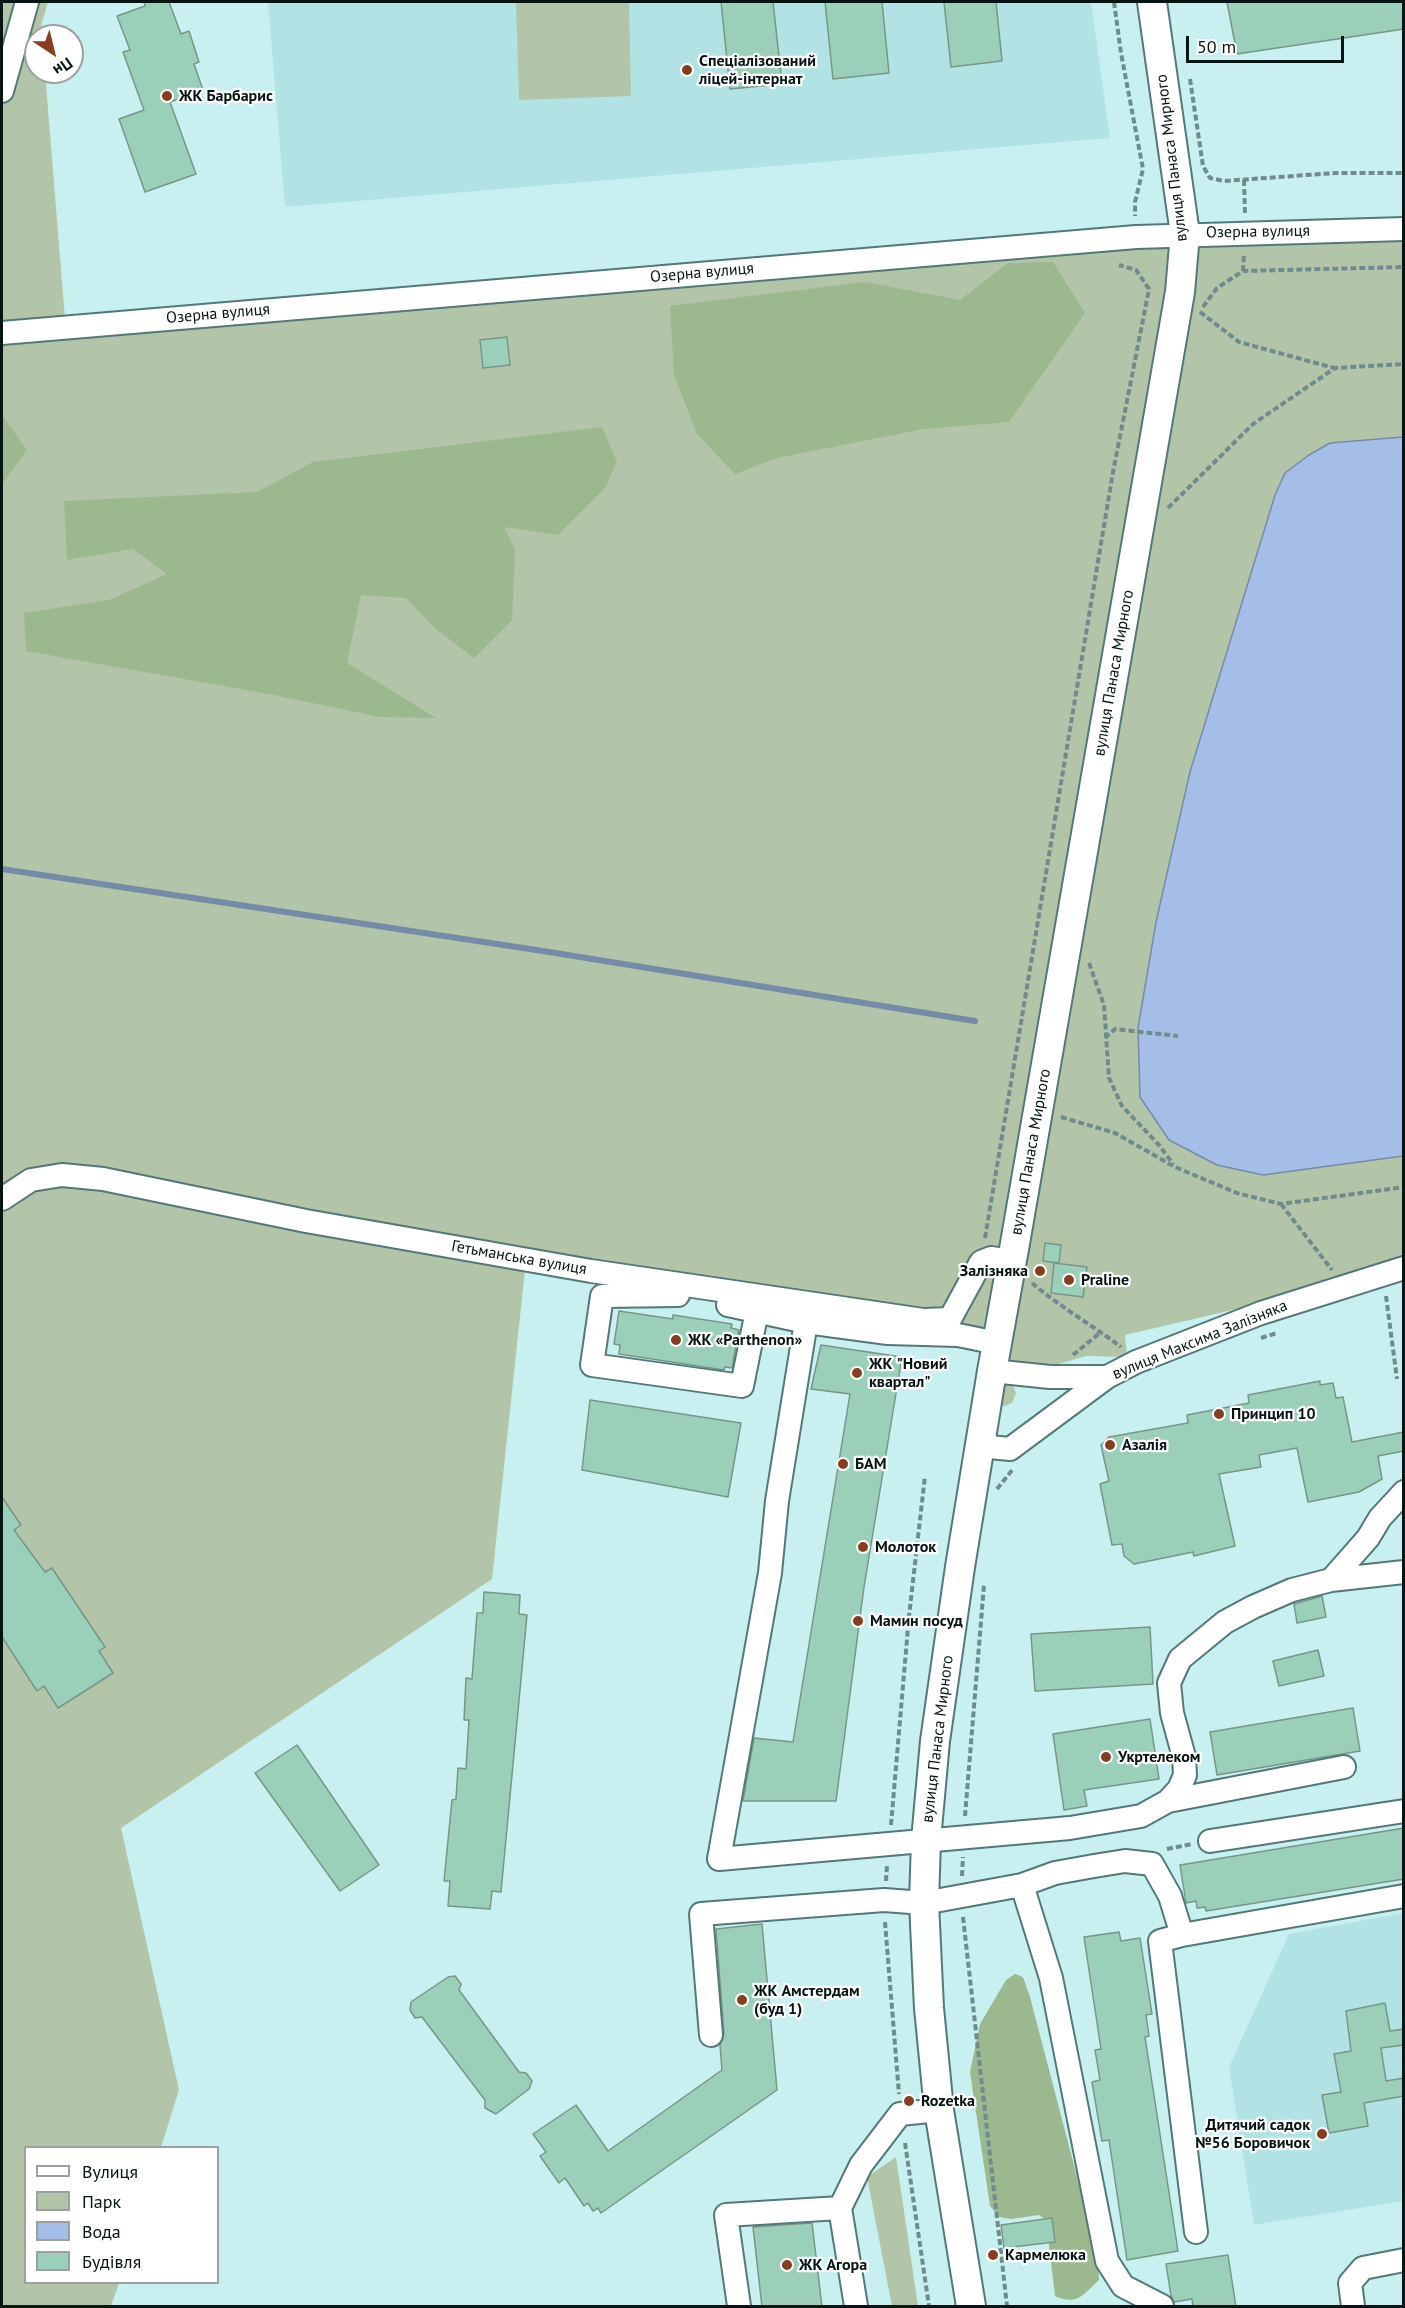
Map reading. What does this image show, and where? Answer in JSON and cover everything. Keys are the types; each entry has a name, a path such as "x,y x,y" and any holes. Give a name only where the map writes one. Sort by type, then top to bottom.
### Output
{"main road":[{"name":"вулиця Панаса Мирного","path":"971,2307 939,2110 929,2008 924,1903 926,1840 937,1729 979,1446 997,1343 1022,1266 1178,304 1185,234 1152,2"}],"street":[{"path":"2,91 27,2"},
{"name":"Озерна вулиця","path":"2,333 1185,234 1404,229"},
{"name":"Гетьманська вулиця","path":"2,1199 31,1180 62,1174 103,1179 306,1221 556,1265 923,1320 950,1319 981,1262"},
{"path":"981,1262 991,1258 1022,1266"},
{"name":"вулиця Максима Залізняка","path":"979,1446 1010,1449 1107,1377 1132,1365 1261,1313 1404,1268"},
{"path":"757,1311 742,1386 592,1365 602,1296 688,1295 806,1322 888,1333 958,1335 997,1343"},
{"path":"806,1322 777,1501 770,1573 719,1859 1070,1828 1141,1816 1168,1801 1344,1767"},
{"path":"992,1371 1050,1377 1107,1377"},
{"path":"1331,1580 1368,1538 1380,1518 1404,1492"},
{"path":"1168,1801 1179,1789 1185,1775 1184,1757 1172,1713 1169,1683 1180,1659 1225,1622 1292,1590 1331,1580 1404,1572"},
{"path":"1210,1841 1404,1811"},
{"path":"711,2035 701,1914 884,1900 924,1903 1022,1885 1055,1873 1125,1861 1152,1864 1170,1896 1182,1935"},
{"path":"1022,1885 1051,1978 1107,2261 1123,2286 1162,2307"},
{"path":"1196,2232 1160,1941 1182,1935 1404,1896"},
{"path":"856,2307 840,2208 861,2165 900,2114 939,2110"},
{"path":"739,2307 726,2215 840,2208"},
{"path":"1353,2307 1350,2283 1363,2268 1404,2260"}],"path":[{"path":"1114,2 1121,53 1143,169 1135,202"},
{"path":"1189,70 1203,166 1210,178 1224,181 1335,173 1404,172"},
{"path":"981,1262 1111,484 1149,289 1136,270 1119,265"},
{"path":"1197,323 1200,312 1217,288 1243,271 1404,267"},
{"path":"1200,312 1239,342 1335,368 1404,364"},
{"path":"1168,508 1253,424 1335,368"},
{"path":"1086,970 1088,958 1104,1005 1109,1078 1122,1106 1159,1145 1175,1167"},
{"path":"1105,1038 1115,1029 1178,1036"},
{"path":"1059,1128 1061,1116 1115,1133 1175,1167 1237,1193 1281,1204 1404,1187"},
{"path":"1281,1204 1318,1254"},
{"path":"1022,1266 1032,1283 1056,1303 1124,1350 1132,1365"},
{"path":"1029,1293 1032,1283"},
{"path":"1376,1299 1394,1294"},
{"path":"1386,1296 1397,1379"},
{"path":"1254,1341 1287,1329"},
{"path":"1071,1357 1101,1332"},
{"path":"1011,1472 1017,1466"}],"shaded area":[{"name":"Спеціалізований ліцей-інтернат","path":"268,2 1091,2 1110,138 285,207"},
{"name":"Дитячий садок №56 Боровичок","path":"1403,1913 1403,2201 1254,2225 1229,2067 1289,1934"}],"green space":[{"path":"2,2 48,2 42,24 24,24 24,84 46,84 65,319 2,324"},
{"path":"516,2 629,2 631,96 519,100"},
{"path":"1403,239 1403,1258 1258,1304 1125,1335 1127,1357 1086,1356 1042,1369 1007,1361 1194,243"},
{"path":"1174,244 989,1332 527,1251 492,1579 121,1828 179,2090 161,2146 24,2146 24,2284 119,2284 111,2306 2,2306 2,342"},
{"path":"1053,262 1085,313 1009,422 924,429 777,458 735,474 697,434 674,375 670,306 865,282 960,300 1008,263"},
{"path":"2,415 27,450 2,484"},
{"path":"602,427 617,462 605,488 558,535 504,527 515,549 512,620 474,658 436,629 406,598 361,595 347,663 436,718 380,717 269,694 26,651 24,613 109,600 167,574 133,549 67,560 64,501 257,492 313,462"},
{"path":"1002,1383 1013,1386 1016,1393 1012,1403 1005,1406 998,1404"},
{"path":"1015,1974 1023,1977 1030,1997 1098,2257 1099,2280 1084,2294 1069,2300 1055,2296 1046,2220 1039,2215 1011,2219 999,2217 990,2206 970,2072 980,2024 1006,1980"},
{"path":"896,2157 918,2306 892,2306 867,2177"}],"water":[{"path":"1403,437 1403,1156 1263,1175 1217,1165 1169,1140 1140,1097 1138,1028 1156,922 1190,772 1275,495 1285,473 1330,443"}],"building":[{"name":"ЖК Барбарис","path":"144,2 169,2 181,34 189,31 199,62 194,64 203,90 170,102 196,174 145,192 119,119 144,110 123,52 130,50 117,16 145,6"},
{"path":"721,2 773,2 782,84 730,89"},
{"path":"825,2 882,2 889,73 833,79"},
{"path":"944,2 996,2 1002,61 951,67"},
{"path":"1227,2 1404,2 1404,29 1237,54"},
{"path":"507,337 510,365 483,368 480,340"},
{"path":"1045,1243 1061,1245 1059,1263 1043,1261"},
{"name":"Praline","path":"1054,1263 1087,1267 1083,1297 1051,1293"},
{"name":"ЖК «Parthenon»","path":"619,1311 673,1319 673,1315 732,1324 731,1328 739,1330 732,1368 725,1367 724,1370 619,1354 620,1345 614,1344"},
{"path":"821,1345 902,1357 864,1587 836,1801 743,1801 754,1738 793,1742 850,1394 811,1389"},
{"path":"1320,1381 1320,1385 1333,1383 1336,1398 1343,1397 1352,1442 1404,1432 1404,1451 1378,1456 1382,1479 1359,1492 1308,1502 1297,1448 1259,1455 1261,1467 1219,1474 1235,1546 1194,1556 1193,1552 1134,1564 1124,1556 1122,1544 1112,1545 1100,1484 1109,1481 1101,1445 1109,1437 1188,1423 1187,1415 1249,1403 1248,1395"},
{"path":"590,1400 741,1423 728,1497 582,1470"},
{"path":"2,1497 21,1525 14,1530 45,1572 52,1568 105,1647 99,1651 113,1673 58,1708 44,1686 37,1691 2,1637"},
{"path":"484,1592 520,1595 519,1614 527,1615 501,1892 492,1891 490,1909 448,1906 450,1881 444,1881 452,1800 456,1799 458,1768 466,1769 469,1720 464,1720 466,1678 472,1679 477,1613 483,1613"},
{"path":"1322,1596 1326,1617 1297,1623 1294,1604"},
{"path":"1150,1627 1153,1684 1035,1691 1031,1634"},
{"path":"1318,1650 1324,1676 1279,1686 1273,1661"},
{"path":"1353,1708 1360,1751 1217,1775 1210,1732"},
{"path":"1150,1719 1159,1779 1084,1790 1087,1806 1064,1810 1053,1734"},
{"path":"297,1745 379,1865 340,1891 255,1773"},
{"path":"1404,1828 1404,1879 1206,1911 1205,1907 1197,1908 1196,1901 1186,1903 1180,1865"},
{"path":"762,1924 777,2090 601,2213 598,2208 593,2211 588,2203 584,2206 565,2178 559,2183 540,2156 546,2152 533,2134 576,2105 608,2151 722,2070 720,2045 724,2034 716,1929"},
{"path":"1119,1932 1121,1941 1140,1938 1152,2014 1146,2015 1149,2036 1145,2037 1178,2251 1127,2260 1109,2140 1102,2141 1092,2082 1100,2080 1095,2050 1101,2049 1084,1937"},
{"path":"455,1976 461,1984 459,1990 519,2072 526,2073 532,2081 529,2089 496,2114 485,2108 485,2100 422,2017 415,2018 410,2010 411,2002 448,1977"},
{"path":"1385,2003 1390,2031 1404,2029 1404,2045 1381,2048 1386,2081 1404,2078 1404,2096 1364,2103 1368,2126 1329,2133 1322,2095 1341,2092 1334,2054 1351,2051 1346,2011"},
{"path":"1052,2218 1055,2242 1004,2248 1001,2225"},
{"name":"ЖК Агора","path":"812,2223 822,2307 762,2307 753,2227"},
{"path":"1228,2255 1236,2307 1193,2307 1192,2299 1174,2302 1166,2264"}],"waterway":[{"path":"2,869 543,951 975,1021"}],"place":[{"name":"Спеціалізований ліцей-інтернат","path":"687,70"},
{"name":"ЖК Барбарис","path":"167,96"},
{"name":"Залізняка","path":"1040,1271"},
{"name":"Praline","path":"1069,1280"},
{"name":"ЖК «Parthenon»","path":"676,1340"},
{"name":"ЖК \"Новий квартал\"","path":"857,1373"},
{"name":"Принцип 10","path":"1219,1414"},
{"name":"Азалія","path":"1110,1445"},
{"name":"БАМ","path":"843,1464"},
{"name":"Молоток","path":"863,1547"},
{"name":"Мамин посуд","path":"858,1621"},
{"name":"Укртелеком","path":"1106,1757"},
{"name":"ЖК Амстердам (буд 1)","path":"742,2000"},
{"name":"Rozetka","path":"909,2101"},
{"name":"Дитячий садок №56 Боровичок","path":"1322,2134"},
{"name":"Кармелюка","path":"993,2255"},
{"name":"ЖК Агора","path":"787,2265"}]}
